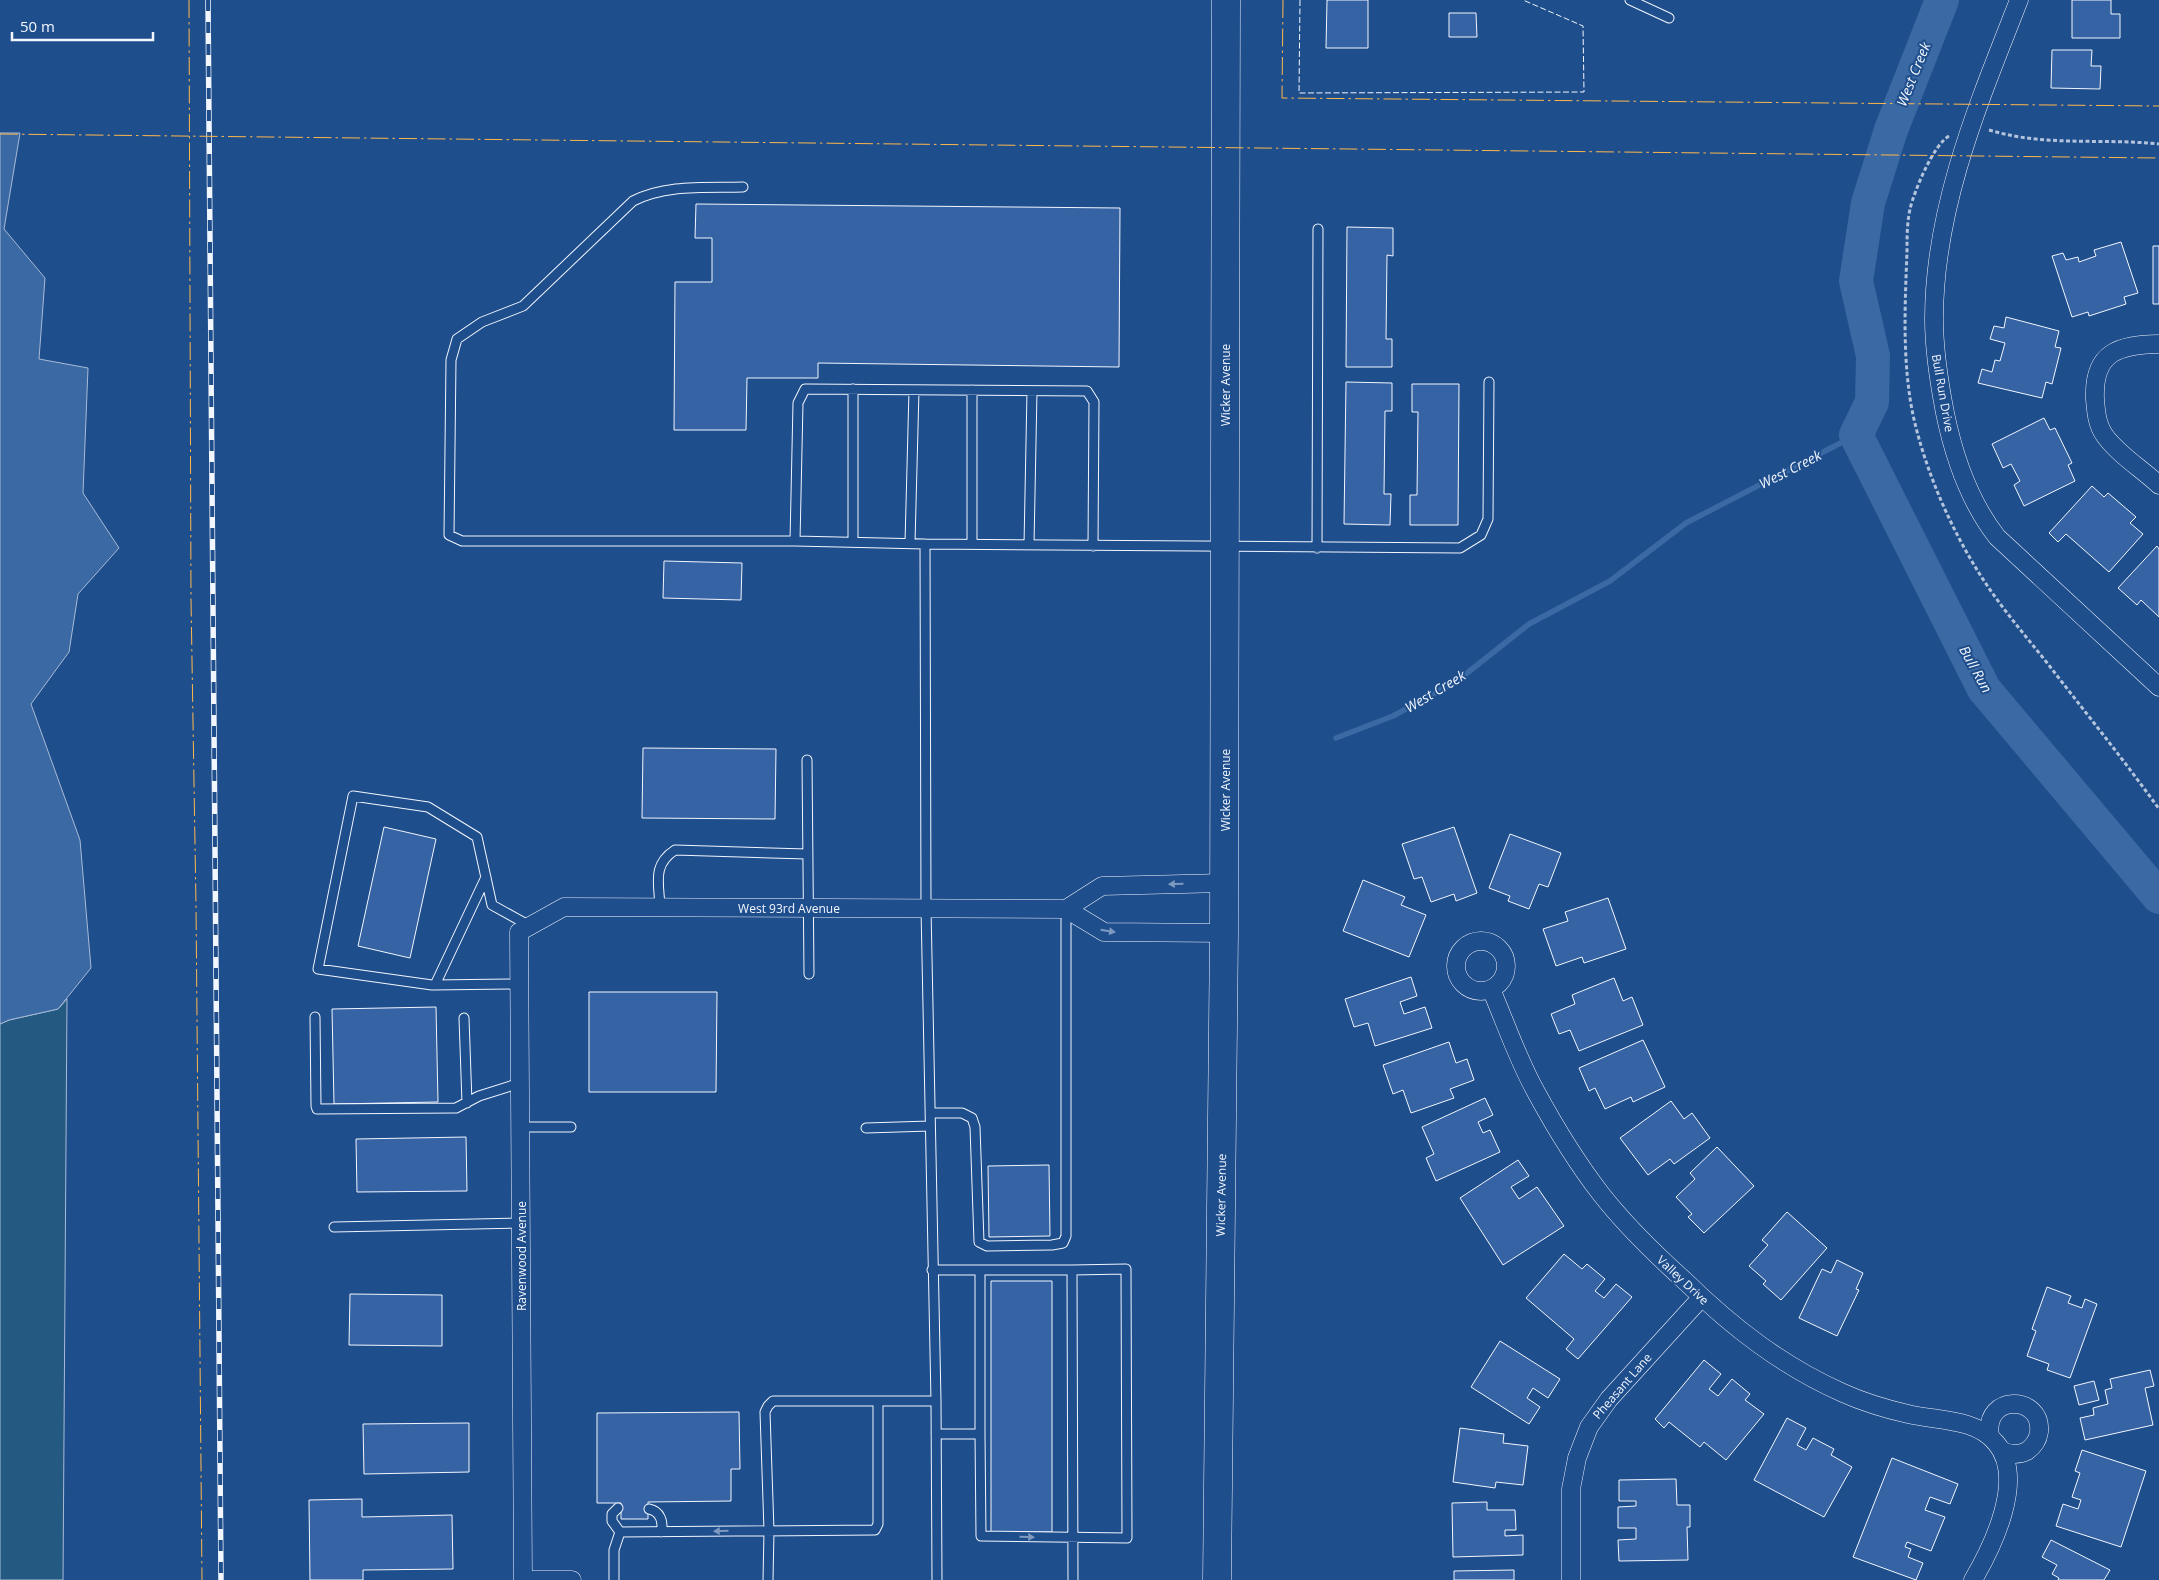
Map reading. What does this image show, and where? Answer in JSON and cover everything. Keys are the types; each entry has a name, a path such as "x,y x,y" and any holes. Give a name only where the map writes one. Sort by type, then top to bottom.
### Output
{"highway":[{"name":"Wicker Avenue","path":"1217,1580 1224,933 1226,0"}],"street":[{"name":"Bull Run Drive","path":"2019,0 1968,131 1942,238 1934,320 1937,371 1948,427 1960,467 1983,519 1997,537 2159,687"},
{"path":"2159,344 2131,345 2110,354 2097,373 2095,391 2096,415 2104,435 2159,485"},
{"path":"1224,883 1102,886 1066,908 1104,932 1224,933"},
{"name":"West 93rd Avenue","path":"525,929 564,907 1066,908"},
{"name":"Ravenwood Avenue","path":"523,1580 520,984 525,929"},
{"name":"Valley Drive","path":"1491,990 1536,1092 1589,1178 1640,1238 1701,1298 1753,1341 1777,1358 1823,1384 1845,1394 1889,1409 1977,1427 1996,1443 2009,1474 2005,1500 1994,1538 1973,1580"},
{"name":"Pheasant Lane","path":"1572,1580 1571,1489 1577,1458 1589,1427 1609,1399 1701,1298"},
{"path":"523,1580 572,1580"}],"lane":[{"path":"1630,0 1669,18"},
{"path":"743,187 648,193 633,201 523,306 482,322 457,340 450,360 449,535 462,541 795,541 1225,548 1460,548 1481,535 1488,519 1489,382"},
{"path":"1316,548 1318,229"},
{"path":"795,541 798,403 805,389 1087,391 1094,402 1093,546"},
{"path":"854,389 854,542"},
{"path":"910,543 914,390"},
{"path":"972,390 972,544"},
{"path":"1029,545 1032,391"},
{"path":"925,544 926,908 936,1401 937,1580"},
{"path":"807,760 809,974"},
{"path":"520,984 435,985 318,969 353,796 428,807 477,837 492,905 525,929"},
{"path":"660,907 659,868 665,857 675,850 807,854"},
{"path":"435,985 486,877"},
{"path":"930,1113 962,1113 972,1118 975,1127 979,1242 987,1246 1052,1245 1063,1243 1066,1236 1066,908"},
{"path":"314,1016 317,1110 444,1110 456,1108 479,1096 520,1083"},
{"path":"464,1018 467,1103"},
{"path":"866,1128 930,1126"},
{"path":"520,1127 571,1127"},
{"path":"334,1227 521,1222"},
{"path":"932,1270 980,1270 1126,1270 1127,1538 981,1536 980,1270"},
{"path":"1072,1270 1073,1580"},
{"path":"768,1580 769,1530 765,1412 768,1406 773,1401 936,1401"},
{"path":"620,1532 875,1530 878,1524 878,1401"},
{"path":"936,1434 980,1434"},
{"path":"618,1508 612,1514 612,1521 620,1532"},
{"path":"649,1509 656,1512 662,1520 662,1532"},
{"path":"614,1580 614,1550 620,1532"}],"path":[{"path":"1968,131 1986,129 2016,138 2038,141 2130,141 2159,144"}],"shaded area":[{"path":"0,133 20,133 4,229 45,278 39,359 88,368 83,493 119,548 78,594 69,652 31,704 80,840 91,968 58,1009 9,1020 0,1024"},
{"path":"67,999 63,1580 0,1580 0,1024 9,1020 58,1009"}],"building":[{"path":"1327,0 1368,0 1368,48 1326,48"},
{"path":"2072,0 2111,0 2111,14 2120,14 2120,38 2072,38"},
{"path":"1449,13 1476,13 1477,37 1449,37"},
{"path":"2052,50 2092,50 2091,66 2101,66 2100,89 2051,88"},
{"path":"696,204 1120,208 1119,367 818,363 818,378 747,378 746,430 674,430 675,282 712,282 712,238 695,238"},
{"path":"1347,227 1393,228 1393,256 1387,255 1386,339 1392,339 1392,367 1346,367"},
{"path":"2121,242 2138,293 2124,297 2126,304 2089,316 2088,312 2072,317 2052,256 2063,253 2066,260 2078,257 2079,262 2096,256 2094,250"},
{"path":"2153,246 2159,246 2159,304 2153,304"},
{"path":"2006,317 2059,331 2055,347 2061,348 2052,384 2046,382 2042,398 1978,383 1982,369 1992,372 1995,360 2000,361 2005,343 1990,339 1994,326 2004,328"},
{"path":"1346,382 1392,383 1392,411 1385,411 1384,494 1391,494 1390,525 1344,524"},
{"path":"1412,384 1459,384 1458,525 1410,525 1410,495 1417,495 1418,412 1412,412"},
{"path":"2044,418 2050,430 2055,428 2072,463 2068,465 2075,481 2024,506 2014,485 2020,481 2011,464 2003,468 1992,444"},
{"path":"2092,486 2104,497 2108,493 2136,517 2130,523 2143,534 2109,572 2066,534 2058,542 2049,533"},
{"path":"2157,546 2159,549 2159,617 2141,600 2137,605 2118,588"},
{"path":"664,561 742,563 741,600 663,598"},
{"path":"643,748 776,749 775,819 642,818"},
{"path":"384,827 436,839 410,958 358,946"},
{"path":"1454,827 1477,893 1456,901 1454,894 1431,902 1422,877 1414,879 1402,844"},
{"path":"1510,834 1561,853 1548,887 1539,884 1529,909 1508,901 1510,896 1489,888"},
{"path":"1363,880 1405,897 1401,905 1426,915 1409,957 1343,931"},
{"path":"1608,898 1626,949 1584,963 1582,957 1556,966 1543,929 1568,921 1565,912"},
{"path":"1411,977 1417,996 1400,1002 1404,1014 1425,1007 1432,1028 1375,1046 1368,1023 1354,1027 1345,999"},
{"path":"1614,978 1623,1001 1632,997 1643,1025 1579,1051 1570,1030 1559,1034 1551,1014 1575,1004 1572,995"},
{"path":"589,992 717,992 716,1092 589,1092"},
{"path":"436,1007 438,1102 334,1104 332,1009"},
{"path":"1643,1040 1665,1087 1633,1102 1631,1097 1605,1109 1595,1088 1589,1091 1579,1068"},
{"path":"1449,1042 1456,1063 1467,1059 1474,1080 1450,1089 1454,1098 1411,1113 1403,1090 1393,1094 1383,1065"},
{"path":"1485,1098 1493,1115 1478,1122 1483,1133 1490,1130 1500,1152 1436,1181 1426,1158 1434,1154 1422,1127"},
{"path":"1671,1101 1684,1119 1692,1113 1710,1138 1674,1164 1670,1159 1648,1175 1620,1138"},
{"path":"466,1137 467,1191 357,1192 356,1139"},
{"path":"1717,1147 1754,1186 1704,1233 1688,1217 1692,1214 1676,1197 1695,1179 1690,1173"},
{"path":"1518,1160 1529,1176 1511,1187 1519,1199 1537,1187 1564,1226 1503,1265 1460,1198"},
{"path":"1049,1165 1050,1236 989,1237 988,1166"},
{"path":"1787,1212 1827,1248 1781,1300 1763,1284 1766,1281 1749,1266 1768,1245 1762,1240"},
{"path":"1564,1254 1582,1269 1587,1264 1605,1279 1595,1291 1604,1298 1616,1284 1632,1297 1578,1359 1566,1349 1574,1339 1526,1298"},
{"path":"1837,1260 1863,1273 1856,1289 1859,1290 1837,1336 1799,1318 1822,1269 1831,1273"},
{"path":"991,1281 1052,1281 1052,1532 991,1532"},
{"path":"2047,1287 2071,1296 2068,1303 2082,1308 2085,1299 2097,1304 2070,1378 2047,1370 2049,1364 2027,1356 2036,1331 2032,1329"},
{"path":"350,1294 442,1295 442,1346 349,1345"},
{"path":"1500,1341 1560,1379 1548,1398 1533,1388 1527,1398 1540,1407 1529,1424 1471,1387"},
{"path":"1704,1360 1721,1374 1709,1389 1718,1396 1732,1379 1750,1394 1745,1400 1764,1414 1726,1460 1704,1442 1700,1447 1669,1422 1664,1428 1655,1419"},
{"path":"2150,1370 2154,1386 2145,1388 2153,1425 2085,1440 2080,1418 2094,1415 2093,1408 2108,1404 2105,1390 2112,1388 2110,1379"},
{"path":"2094,1381 2099,1400 2079,1405 2074,1386"},
{"path":"739,1412 740,1469 731,1469 731,1501 648,1502 648,1519 621,1519 621,1503 597,1503 597,1413"},
{"path":"1787,1418 1806,1428 1797,1445 1806,1450 1813,1438 1834,1449 1831,1455 1852,1467 1824,1517 1754,1480"},
{"path":"469,1423 469,1472 364,1474 363,1424"},
{"path":"1460,1428 1504,1434 1503,1443 1528,1446 1523,1485 1496,1482 1495,1488 1453,1482"},
{"path":"2082,1450 2146,1471 2121,1547 2056,1526 2063,1504 2078,1509 2081,1500 2072,1497 2080,1473 2075,1471"},
{"path":"1892,1458 1958,1484 1950,1504 1930,1497 1925,1510 1945,1517 1931,1551 1907,1542 1905,1547 1911,1549 1908,1557 1923,1563 1916,1580 1853,1557"},
{"path":"1676,1479 1677,1505 1690,1505 1690,1527 1687,1527 1688,1560 1619,1561 1618,1540 1636,1539 1636,1528 1618,1528 1618,1507 1636,1506 1636,1501 1619,1501 1619,1480"},
{"path":"362,1499 362,1517 452,1515 453,1569 363,1570 363,1580 310,1580 309,1500"},
{"path":"1487,1502 1487,1510 1515,1510 1516,1530 1505,1530 1505,1536 1523,1535 1523,1555 1453,1557 1452,1503"},
{"path":"2051,1540 2110,1570 2104,1580 2058,1580 2059,1578 2052,1574 2057,1565 2042,1557"},
{"path":"1514,1570 1514,1580 1454,1580 1454,1571"}],"waterway":[{"name":"Bull Run","path":"1942,0 1891,130 1868,203 1856,281 1873,356 1872,402 1856,435 1984,689 2159,897"},
{"name":"West Creek","path":"1336,738 1393,716 1457,681 1529,624 1610,581 1686,523 1856,435"}],"railway":[{"path":"208,0 221,1580"}],"fence":[{"path":"1300,0 1299,93 1584,92 1583,26 1523,0"}],"power":[{"path":"189,0 191,599 196,905 202,1580"},
{"path":"1283,0 1282,98 2159,106"},
{"path":"0,134 2159,158"}]}
